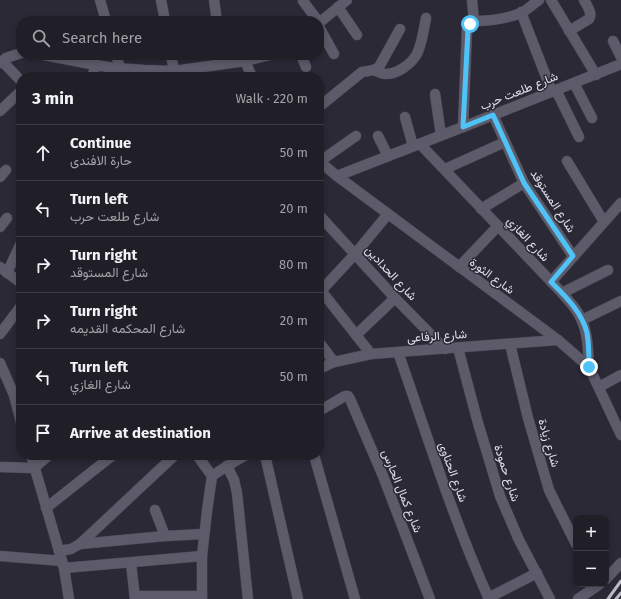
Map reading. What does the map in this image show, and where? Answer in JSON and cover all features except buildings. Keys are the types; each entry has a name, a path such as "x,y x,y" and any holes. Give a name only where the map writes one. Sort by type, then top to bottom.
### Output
{"street":[{"path":"100,0 105,16"},
{"path":"161,0 164,16"},
{"path":"214,0 216,16"},
{"path":"472,0 474,21"},
{"path":"463,127 468,29 470,24 474,21 489,21 506,18 521,12 539,0"},
{"path":"551,0 596,75"},
{"path":"569,31 590,17 591,14 584,0"},
{"path":"303,1 314,16"},
{"path":"324,18 344,2 357,35"},
{"path":"521,12 554,91 579,137"},
{"path":"324,103 362,72 374,70 387,74 397,72 405,67 416,54 426,18"},
{"path":"374,70 379,67 400,29"},
{"path":"324,36 334,54"},
{"path":"613,41 620,64"},
{"path":"16,55 6,58 1,62 16,76"},
{"path":"68,60 117,71 116,60"},
{"path":"172,60 174,71"},
{"path":"164,72 221,60 249,60"},
{"path":"303,60 306,67"},
{"path":"245,61 250,72"},
{"name":"شارع طلعت حرب","path":"337,176 596,75 620,64"},
{"path":"94,72 96,66"},
{"path":"574,83 592,118"},
{"path":"435,94 441,136"},
{"path":"0,111 16,96"},
{"name":"شارع المستوقد","path":"493,115 524,183 573,256"},
{"path":"406,117 416,145"},
{"path":"324,158 356,136"},
{"path":"378,136 388,156"},
{"path":"444,169 505,142"},
{"name":"شارع الغازي","path":"416,145 444,169 562,293 576,310 582,320 588,339 589,367"},
{"path":"567,161 604,222"},
{"name":"شارع الثورة","path":"324,166 558,340 589,367 620,432"},
{"path":"481,209 524,183"},
{"path":"551,282 621,203"},
{"path":"324,287 355,254 388,214"},
{"path":"0,226 7,218"},
{"name":"شارع الحدادين","path":"324,221 395,298 445,348"},
{"path":"324,228 328,225"},
{"path":"459,267 498,226"},
{"path":"16,251 4,270 16,279"},
{"path":"562,293 608,270"},
{"path":"324,296 371,354"},
{"path":"356,335 395,298"},
{"path":"582,320 621,301"},
{"path":"0,334 16,313"},
{"name":"شارع الرفاعى","path":"324,367 334,362 371,354 558,340"},
{"name":"شارع زيادة","path":"510,344 528,418 549,490 573,538"},
{"name":"شارع حمودة","path":"458,348 478,423 500,496 519,540 550,599"},
{"path":"324,349 334,362"},
{"name":"شارع الحناوى","path":"398,352 460,529 489,598"},
{"path":"0,363 16,391"},
{"path":"599,387 621,375"},
{"name":"شارع كمال الحارس","path":"324,408 345,396 348,396 350,399 383,476 430,599"},
{"path":"32,460 59,551 69,599"},
{"path":"0,467 34,468 43,460"},
{"path":"46,508 107,460"},
{"path":"59,551 71,550 80,544 170,460"},
{"path":"131,563 135,598 202,597 202,556 212,476 201,460"},
{"path":"212,476 237,460"},
{"path":"266,460 298,599"},
{"path":"315,460 355,599"},
{"path":"227,466 234,480 237,493 248,599"},
{"path":"155,510 165,536"},
{"path":"80,544 204,534"},
{"path":"0,556 62,565 131,563 202,556"},
{"path":"609,575 621,563"},
{"path":"489,598 537,573"},
{"path":"578,599 596,587"}],"railway":[{"path":"608,599 621,581"},
{"path":"616,599 621,593"}],"route":[{"path":"470,24 468,29 463,127 493,115 524,183 573,256 551,282 576,310 582,320 588,345 589,367"}]}
